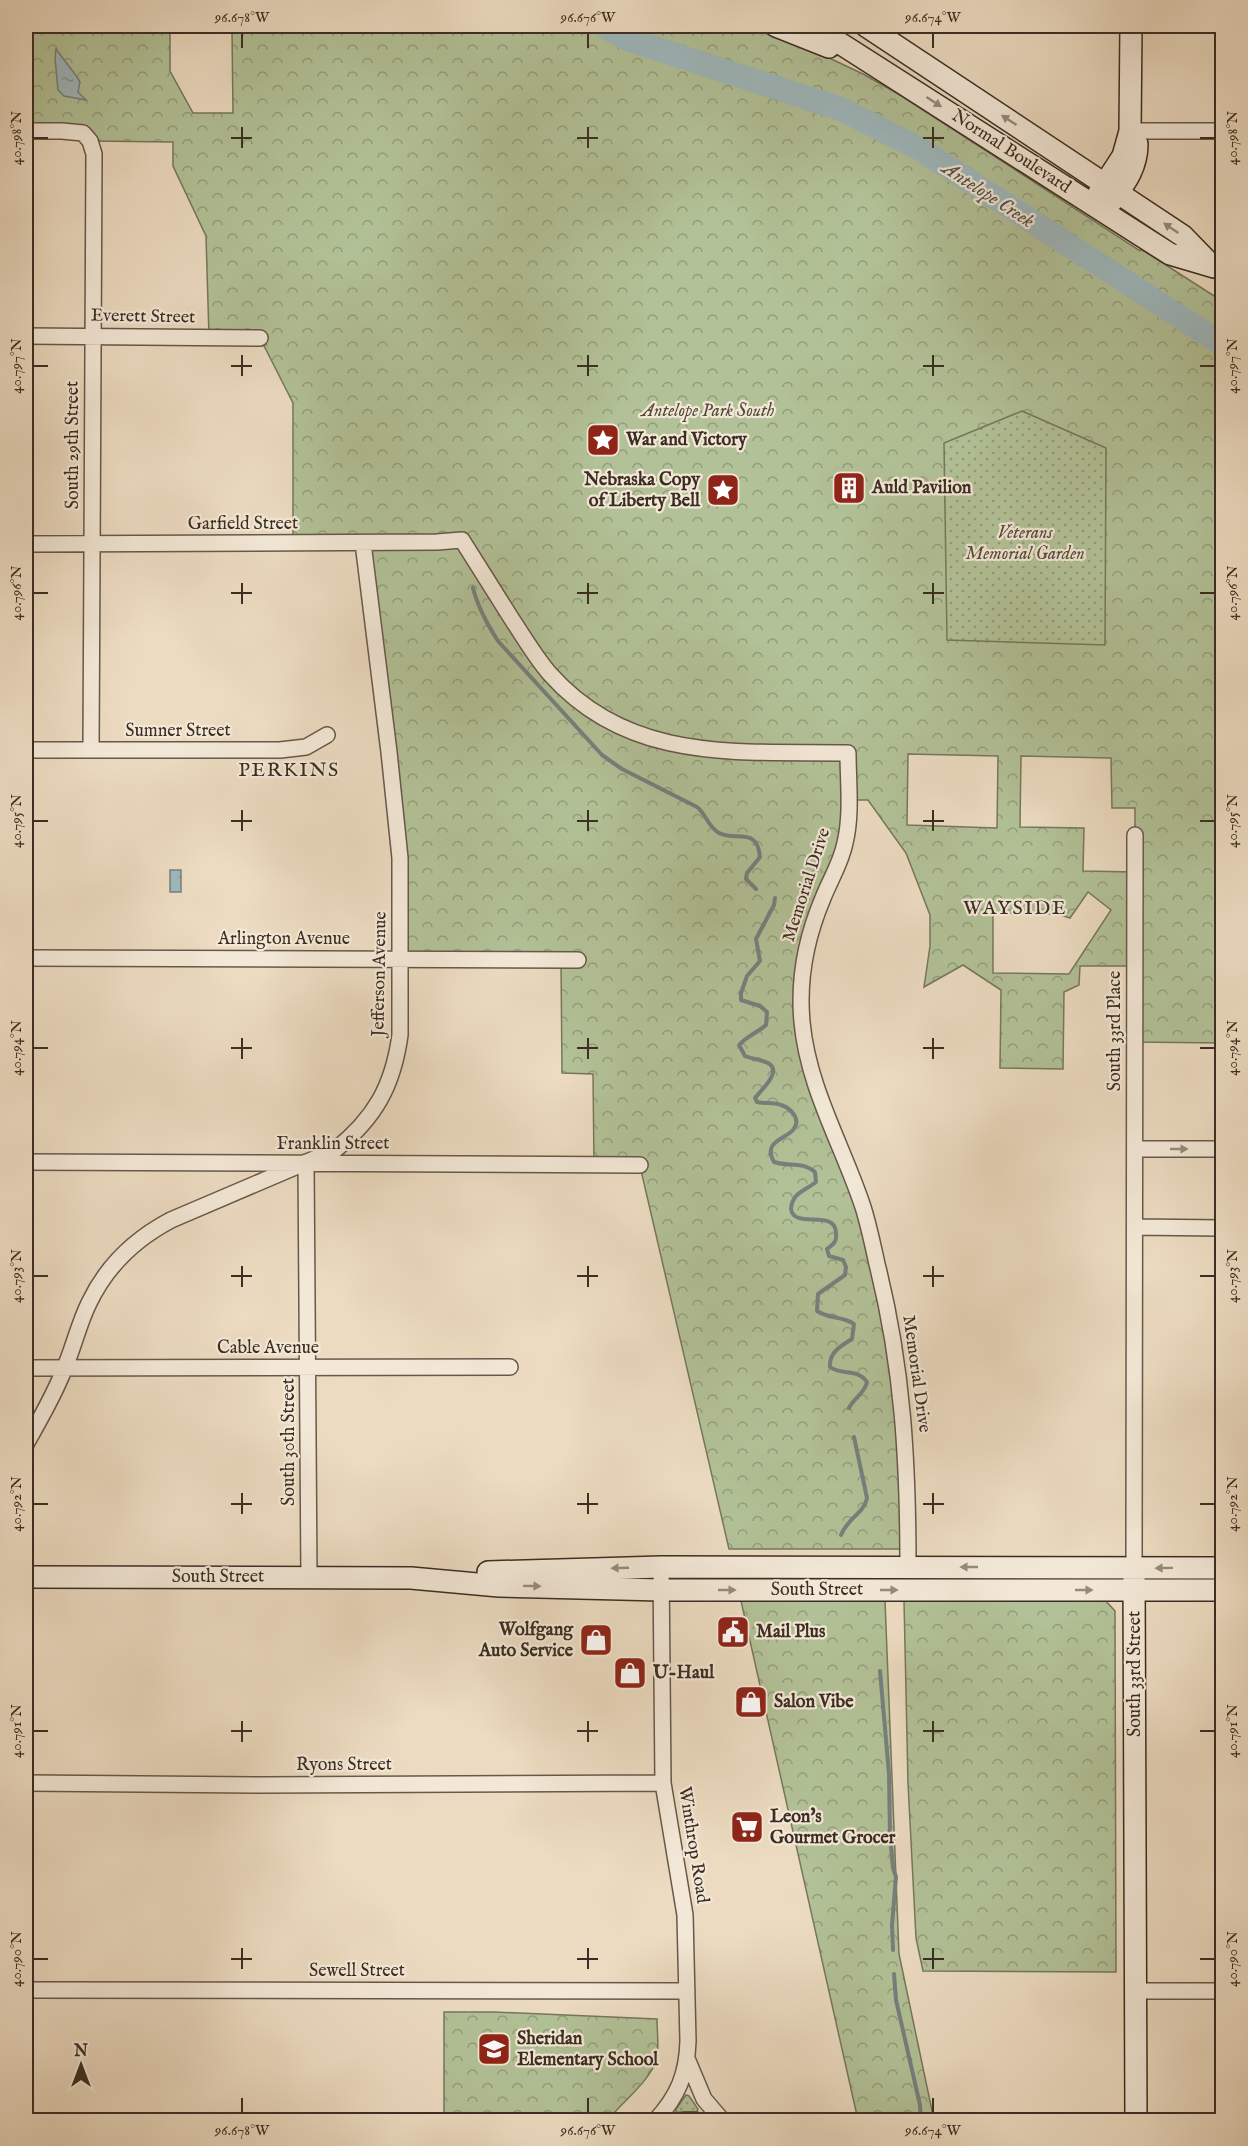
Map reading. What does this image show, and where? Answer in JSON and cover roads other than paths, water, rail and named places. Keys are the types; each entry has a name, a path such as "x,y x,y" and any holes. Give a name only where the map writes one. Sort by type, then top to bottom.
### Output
{"main road":[{"path":"776,26 830,47 907,84"},
{"name":"Normal Boulevard","path":"813,26 1170,254 1218,270"},
{"name":"Normal Boulevard","path":"866,26 1183,236 1218,270"},
{"path":"1098,208 1112,188 1131,175 1137,154 1137,140 1130,131 1131,26"},
{"name":"South Street","path":"26,1577 411,1578 487,1572 661,1567 1222,1568"},
{"name":"South 33rd Street","path":"1134,1569 1136,2121"},
{"name":"South Street","path":"411,1578 504,1586 661,1590 1222,1590"}],"street":[{"name":"South 29th Street","path":"26,131 83,134 90,141 94,154 91,750"},
{"path":"1130,131 1222,131"},
{"name":"Everett Street","path":"26,336 260,338"},
{"name":"Garfield Street","path":"26,544 363,543 462,540"},
{"name":"Memorial Drive","path":"462,540 548,673 567,692 604,719 647,738 696,749 848,753 848,811 845,843 810,934 802,974 801,1020 813,1080 863,1208 890,1317 899,1372 905,1434 908,1484 908,1567"},
{"name":"Jefferson Avenue","path":"26,1444 43,1415 65,1368 88,1304 113,1264 152,1230 171,1220 335,1150 352,1137 369,1118 383,1096 394,1067 400,1035 399,849 363,543"},
{"name":"Sumner Street","path":"26,750 280,750 306,747 327,735"},
{"name":"South 33rd Place","path":"1135,835 1135,1227"},
{"name":"Arlington Avenue","path":"26,958 578,960"},
{"path":"1135,1149 1222,1149"},
{"name":"Franklin Street","path":"26,1161 640,1165"},
{"name":"South 30th Street","path":"306,1162 309,1578"},
{"path":"1135,1227 1222,1228"},
{"name":"South 33rd Street","path":"1134,1569 1135,1227"},
{"name":"Cable Avenue","path":"26,1368 510,1367"},
{"name":"Winthrop Road","path":"656,2121 680,2085 687,2058 683,1901 663,1783 661,1567"},
{"name":"Ryons Street","path":"26,1784 663,1783"},
{"name":"Sewell Street","path":"26,1990 687,1991"},
{"path":"1136,1991 1222,1991"},
{"path":"687,2058 704,2099 722,2121"},
{"path":"684,2121 696,2121"}],"water":[{"path":"56,49 80,82 78,92 86,100 64,96 58,90"},
{"path":"170,870 181,870 181,892 170,892"}],"waterway":[{"name":"Antelope Creek","path":"604,26 627,39 841,109 920,149 1222,344"},
{"path":"473,588 483,616 498,641 602,755 622,769 697,807 719,833 750,838 755,841 760,857 747,873 746,879 756,889"},
{"path":"775,898 774,905 756,939 760,961 747,976 741,993 741,1000 760,1006 767,1012 766,1025 739,1045 745,1056 772,1066 772,1075 755,1098 757,1102 785,1107 796,1118 793,1130 773,1145 771,1155 774,1162 805,1166 815,1172 816,1182 798,1194 791,1205 794,1215 799,1218 822,1220 834,1226 835,1240 827,1249 829,1256 843,1260 846,1267 845,1275 818,1294 817,1311 854,1324 852,1339 836,1350 830,1362 830,1367 835,1370 855,1373 867,1382 849,1408"},
{"path":"841,1535 863,1508 867,1498 854,1437"},
{"path":"880,1671 889,1774 890,1835 896,1877 892,1925 893,1950"},
{"path":"894,1974 896,2000 920,2105 921,2120"}],"place":[{"name":"War and Victory","path":"603,440"},
{"name":"Auld Pavilion","path":"849,488"},
{"name":"Nebraska Copy of Liberty Bell","path":"723,490"},
{"name":"Mail Plus","path":"733,1632"},
{"name":"Wolfgang Auto Service","path":"596,1640"},
{"name":"U-Haul","path":"630,1673"},
{"name":"Salon Vibe","path":"751,1702"},
{"name":"Leon's Gourmet Grocer","path":"747,1827"},
{"name":"Sheridan Elementary School","path":"494,2049"}],"district":[{"name":"PERKINS","path":"289,770"},
{"name":"WAYSIDE","path":"1015,908"}],"park label":[{"name":"Antelope Park South","path":"708,411"},
{"name":"Veterans Memorial Garden","path":"1025,543"}]}
